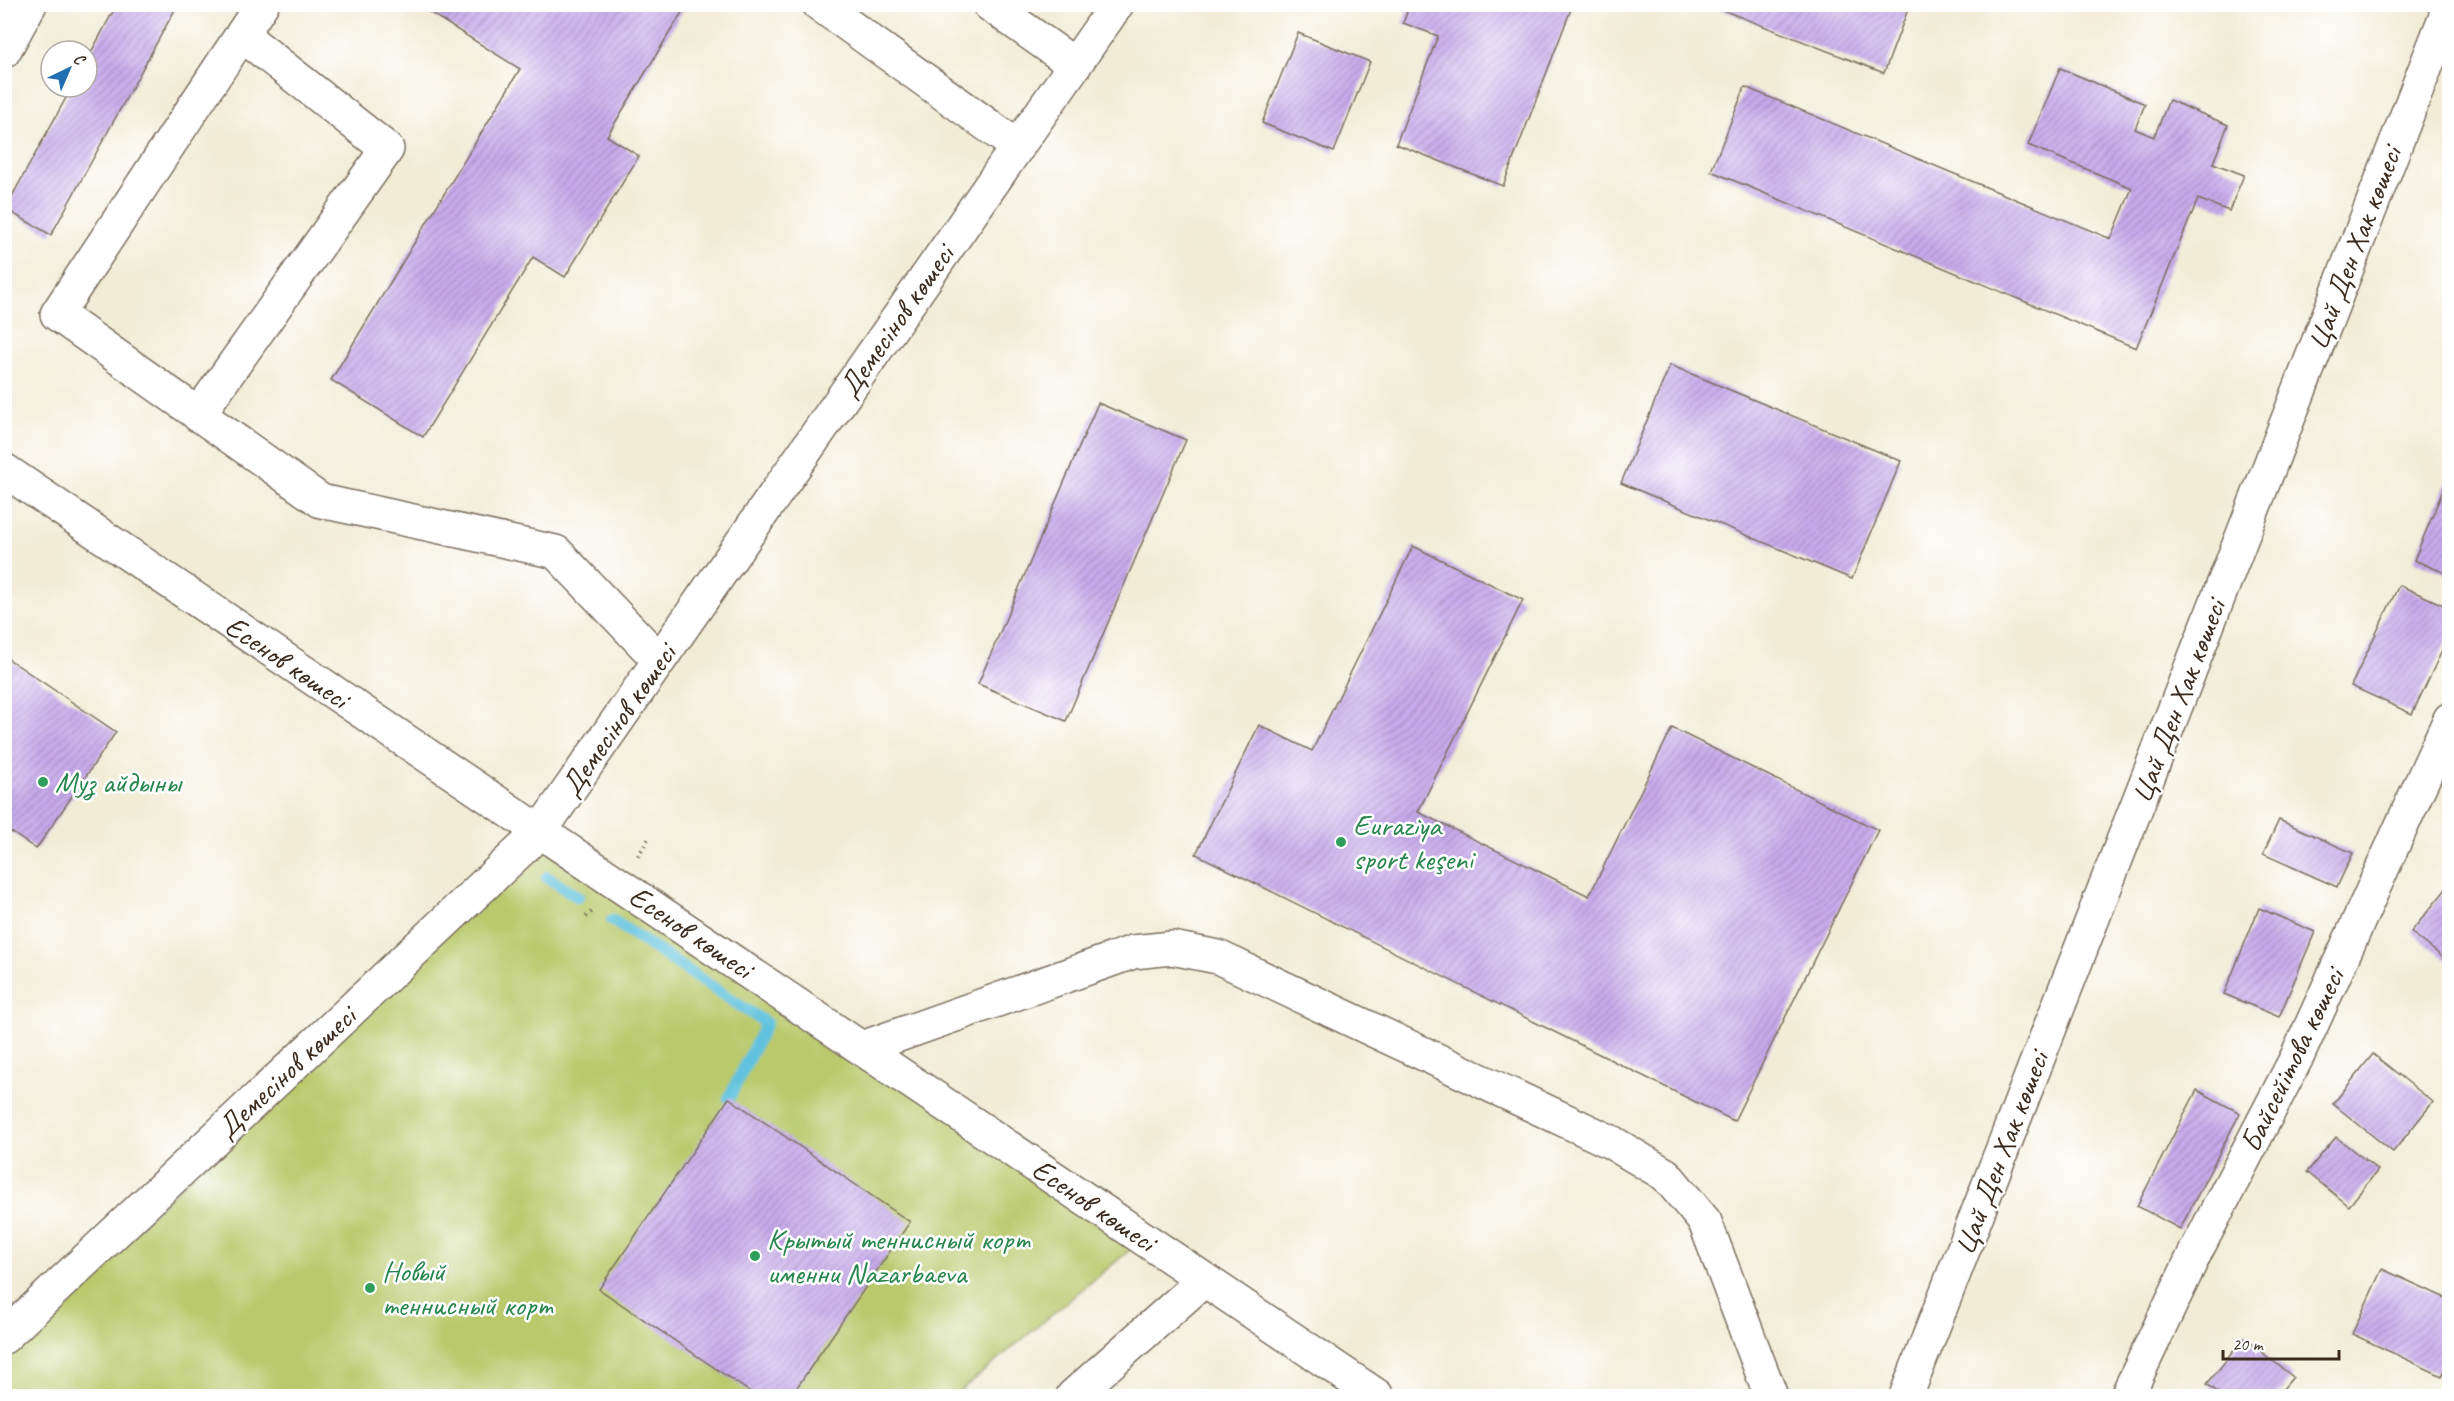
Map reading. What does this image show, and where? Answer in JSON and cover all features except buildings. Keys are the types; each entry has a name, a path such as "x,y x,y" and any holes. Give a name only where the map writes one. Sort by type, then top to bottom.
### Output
{"street":[{"path":"4,51 30,4"},
{"path":"262,4 57,314 321,501 556,552 659,660"},
{"path":"819,4 1018,147"},
{"path":"989,4 1075,65"},
{"name":"Демесінов көшесі","path":"4,1337 539,833 1118,4"},
{"name":"Цай Ден Хак көшесі","path":"1906,1396 2450,5"},
{"path":"198,415 387,149 242,35"},
{"name":"Есенов көшесі","path":"4,470 539,833 622,885 1377,1396"},
{"name":"Байсейітова көшесі","path":"2127,1396 2196,1251 2298,1055 2450,719"},
{"path":"862,1048 1133,952 1172,948 1218,957 1611,1142 1666,1175 1705,1221 1771,1396"},
{"path":"1072,1396 1204,1280"}],"green space":[{"path":"542,834 1143,1239 954,1396 5,1396 5,1358"}],"waterway":[{"path":"547,877 578,897"},
{"path":"612,920 766,1023 729,1098"}],"place":[{"name":"Муз айдыны","path":"43,782"},
{"name":"Euraziya sport keşeni","path":"1341,842"},
{"name":"Крытый теннисный корт именни Nazarbaeva","path":"755,1256"},
{"name":"Новый теннисный корт","path":"370,1288"}]}
